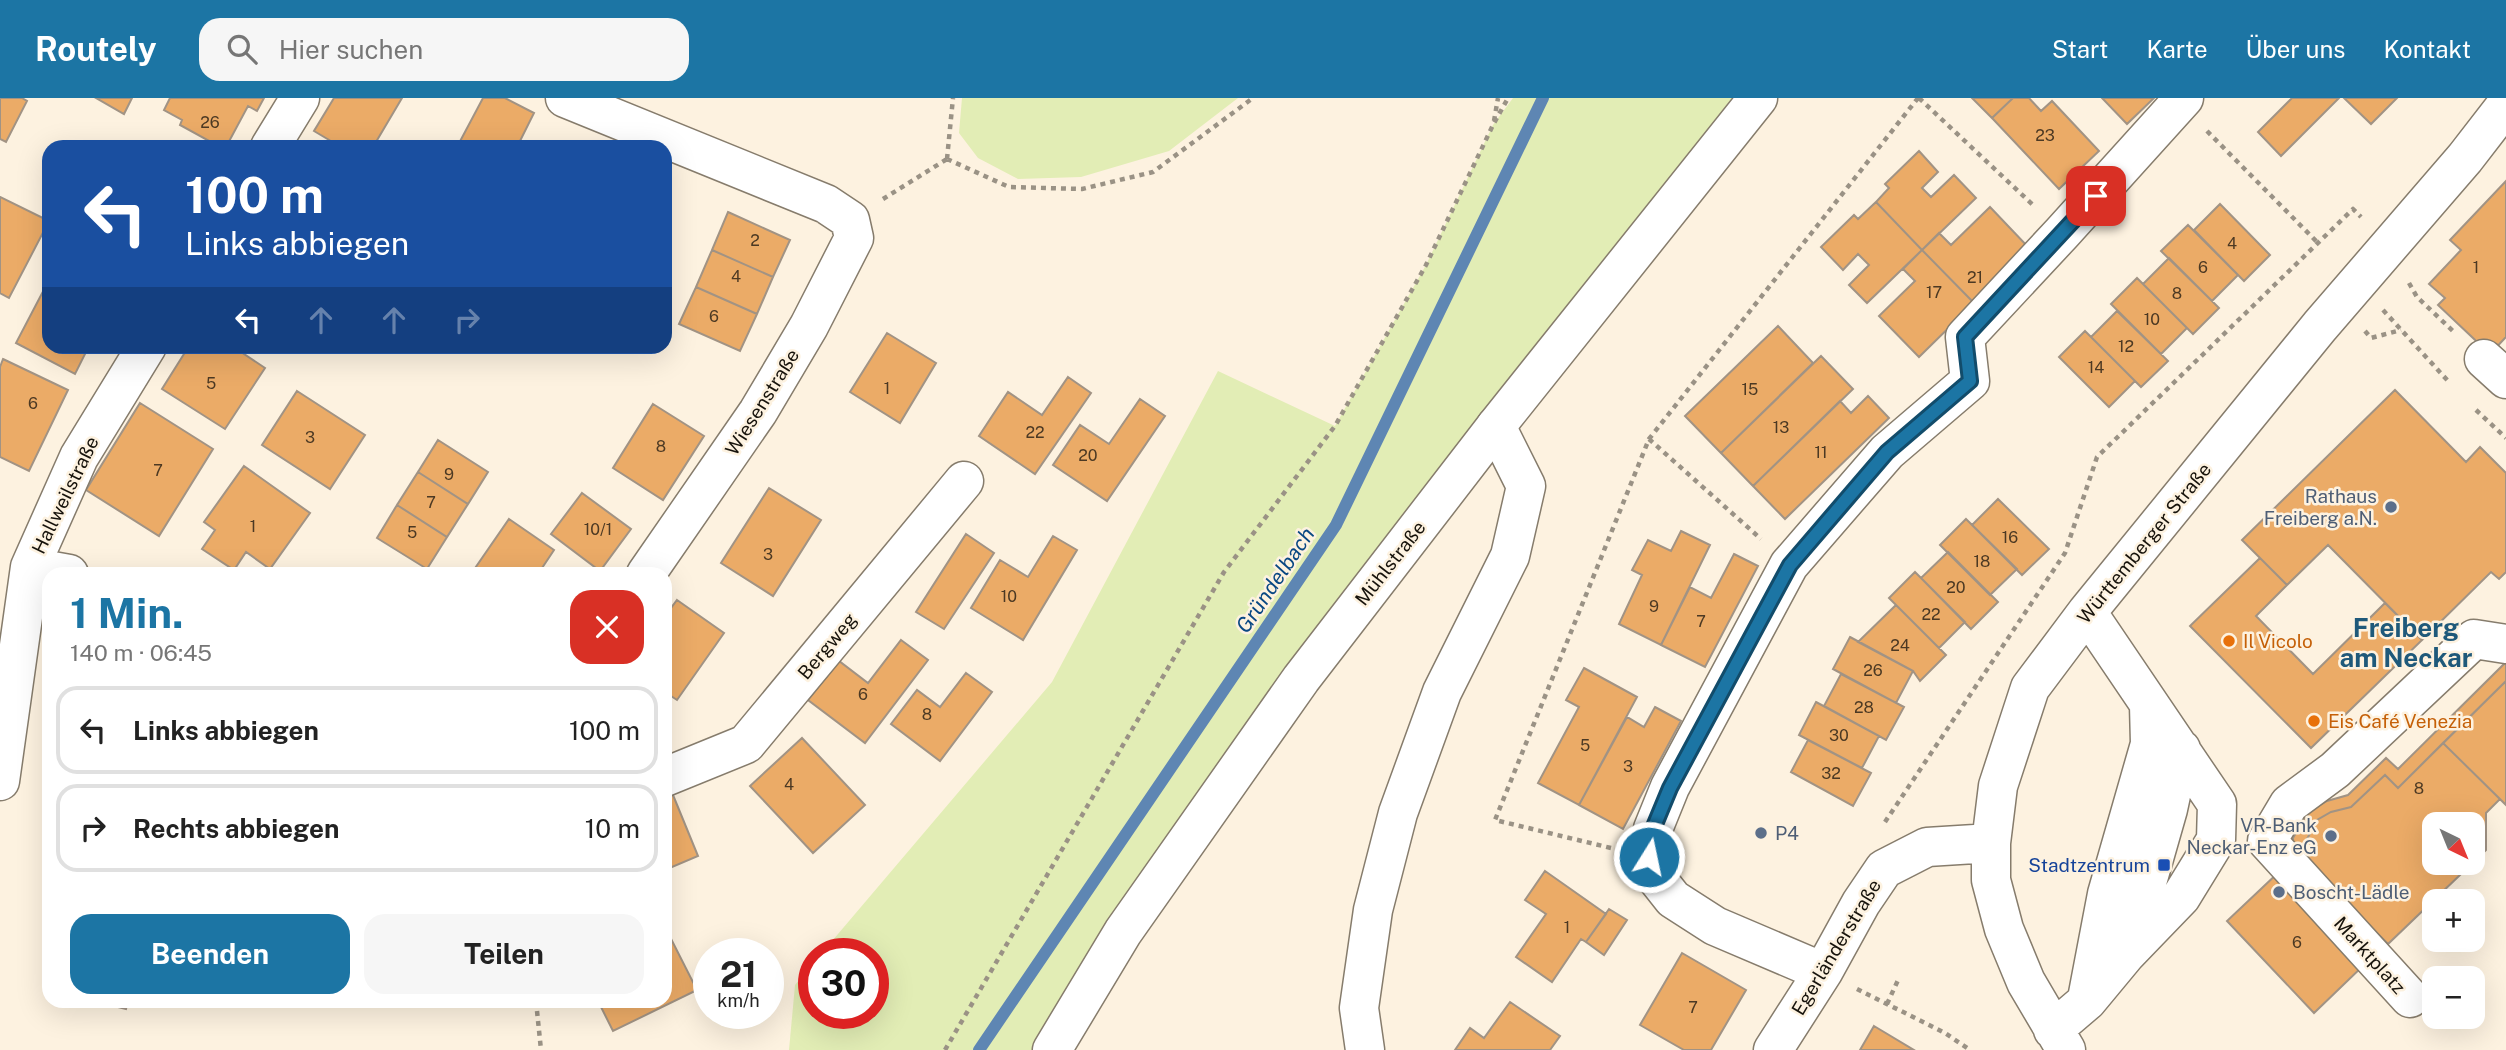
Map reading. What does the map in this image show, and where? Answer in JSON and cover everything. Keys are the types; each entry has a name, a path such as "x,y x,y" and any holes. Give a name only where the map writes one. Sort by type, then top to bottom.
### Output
{"street":[{"path":"274,140 300,98"},
{"path":"565,98 668,140"},
{"name":"Mühlstraße","path":"1052,1050 1123,932 1285,701 1496,426 1758,98"},
{"path":"1823,972 1715,926 1673,900 1658,880 1649,857 1653,829 1670,788 1790,565 1887,452 1970,381 1965,337 2181,101"},
{"name":"Württemberger Straße","path":"2059,1040 2026,982 2004,929 1991,880 1991,843 1998,786 2030,688 2087,612 2320,326 2465,158 2506,105"},
{"path":"672,142 825,204 850,220"},
{"name":"Wiesenstraße","path":"651,567 758,412 809,326 854,239 850,220"},
{"name":"Hallweilstraße","path":"0,781 30,567 79,457 142,354"},
{"path":"1364,1050 1359,1008 1373,910 1398,813 1441,692 1510,556 1526,486 1496,426"},
{"name":"Bergweg","path":"672,774 746,744 964,481"},
{"path":"30,567 42,569"},
{"path":"2059,1040 2126,954 2181,897 2216,839 2217,804 2087,612"},
{"name":"Marktplatz","path":"2410,998 2267,841 2289,804 2335,770 2474,639 2506,644"},
{"path":"2087,1001 2107,894 2150,744 2149,705"},
{"path":"2126,954 2168,809 2181,749"},
{"name":"Egerländerstraße","path":"1773,1050 1884,869 1927,847 1991,843"}],"path":[{"path":"947,159 953,98"},
{"path":"947,159 1009,187 1082,189 1153,172 1253,98"},
{"path":"1493,125 1499,98"},
{"path":"945,1050 1223,572 1335,426 1426,265 1508,98"},
{"path":"1649,857 1494,820 1649,439 1918,98 2062,233"},
{"path":"2181,101 2318,243"},
{"path":"850,220 947,159"},
{"path":"1884,869 1874,839 2065,553 2097,457 2353,209"},
{"path":"2417,297 2495,369"},
{"path":"2380,307 2433,362"},
{"path":"1649,439 1790,565"},
{"path":"1823,972 1945,1033 1970,1050"},
{"path":"1887,1004 1899,978"},
{"path":"537,1008 541,1050"}],"green space":[{"path":"962,98 1238,98 1169,151 1081,177 1018,179 978,158 959,133"},
{"path":"1513,98 1758,98 1644,238 1052,1050 789,1050 795,985 798,981 798,1029 889,1029 889,938 835,938 1052,682 1218,371 1335,426 1426,265 1493,125"}],"building":[{"path":"0,98 22,98 27,101 6,142 0,139"},
{"path":"96,98 132,98 124,114"},
{"path":"170,98 264,98 257,111 248,106 230,140 207,140 180,125 182,120 164,110"},
{"path":"334,98 402,98 377,140 329,140 314,131"},
{"path":"483,98 505,98 534,113 520,140 461,140"},
{"path":"1972,98 2013,98 1992,118"},
{"path":"2013,98 2029,98 2041,111 2052,101 2099,151 2059,189 1992,118"},
{"path":"2102,98 2154,98 2127,124"},
{"path":"2292,98 2339,98 2281,156 2258,132"},
{"path":"2344,98 2397,98 2371,124"},
{"path":"1919,151 1938,172 1922,188 1931,197 1954,175 1976,198 1922,250 1876,202 1889,188 1885,184"},
{"path":"2506,181 2506,337 2490,354 2438,305 2445,298 2429,284 2461,250 2450,240"},
{"path":"0,197 42,218 42,234 9,298 0,293"},
{"path":"1876,202 1922,250 1867,303 1849,285 1869,265 1858,254 1843,270 1821,247 1854,215 1858,219"},
{"path":"2220,204 2270,255 2244,281 2194,230"},
{"path":"1990,207 2030,249 1974,303 1922,250 1939,233 1951,245"},
{"path":"728,212 790,240 773,277 712,250"},
{"path":"2188,225 2238,275 2212,301 2161,251"},
{"path":"712,250 773,277 757,314 696,287"},
{"path":"1922,250 1974,303 1919,357 1879,316 1915,281 1903,269"},
{"path":"2169,258 2219,308 2193,334 2143,284"},
{"path":"2137,278 2187,328 2161,354 2111,304"},
{"path":"696,287 757,314 740,351 679,324"},
{"path":"42,293 42,354 85,354 75,374 16,343"},
{"path":"2117,311 2168,361 2141,387 2091,337"},
{"path":"1778,326 1813,363 1721,453 1685,416"},
{"path":"2085,331 2135,381 2109,407 2059,357"},
{"path":"887,333 936,363 900,423 850,392"},
{"path":"184,354 244,354 265,368 225,429 162,389"},
{"path":"1821,356 1853,389 1753,486 1721,453"},
{"path":"3,359 68,390 29,471 0,457 0,367"},
{"path":"1068,377 1091,393 1035,474 979,436 1008,392 1042,415"},
{"name":"Rathaus Freiberg a.N.","path":"2395,390 2466,462 2480,447 2506,473 2506,572 2499,579 2491,572 2422,640 2328,545 2287,585 2242,540"},
{"path":"297,391 365,435 330,489 262,445"},
{"path":"1868,396 1889,418 1785,519 1753,486 1840,401 1851,413"},
{"path":"1140,399 1165,416 1107,501 1053,465 1080,425 1109,444"},
{"path":"140,403 213,449 159,536 86,490"},
{"path":"653,404 704,436 663,500 613,468"},
{"path":"438,440 488,472 468,504 418,472"},
{"path":"244,466 310,513 271,567 267,567 246,552 236,567 229,567 202,549 215,530 204,522"},
{"path":"418,472 468,504 447,537 397,505"},
{"path":"769,488 821,520 773,596 721,563"},
{"path":"582,493 631,529 603,567 595,567 551,534"},
{"path":"1998,499 2049,549 2022,575 1972,525"},
{"path":"397,505 447,537 428,567 424,567 377,538"},
{"path":"509,519 554,550 543,567 476,567"},
{"path":"1966,519 2017,569 1990,595 1940,545"},
{"path":"1681,531 1710,545 1661,645 1619,624 1642,575 1632,570 1648,540 1671,551"},
{"path":"966,534 994,553 944,629 916,612"},
{"path":"1053,536 1077,550 1023,640 971,608 1000,560 1028,577"},
{"path":"1948,552 1998,602 1971,629 1921,578"},
{"path":"1734,554 1758,566 1705,667 1661,645 1690,587 1711,598"},
{"path":"2260,558 2287,585 2256,616 2313,674 2385,603 2422,640 2311,748 2190,626"},
{"path":"1915,572 1965,622 1939,648 1889,598"},
{"path":"677,600 724,633 677,700 672,697 672,607"},
{"path":"1896,605 1946,655 1920,681 1913,671 1858,642"},
{"path":"1850,637 1913,671 1896,703 1833,669"},
{"path":"901,640 928,660 865,743 808,700 839,661 868,683"},
{"path":"2506,662 2506,681 2398,788 2385,775 2351,807 2331,812 2317,820 2306,841 2306,857 2314,870 2388,944 2380,952 2294,860 2293,838 2308,812 2327,801 2348,795 2386,758 2398,769"},
{"path":"1584,668 1637,697 1579,805 1538,783 1579,707 1566,700"},
{"path":"966,673 992,692 940,761 891,724 917,690 940,707"},
{"path":"1841,674 1904,707 1886,740 1824,706"},
{"path":"2506,681 2506,805 2443,743"},
{"path":"1816,702 1879,736 1862,768 1799,735"},
{"path":"1655,707 1681,721 1623,829 1579,805 1627,717 1644,727"},
{"path":"802,738 865,805 813,853 750,786"},
{"path":"1808,740 1871,773 1853,806 1791,772"},
{"path":"2443,743 2500,799 2486,813 2485,851 2485,812 2422,812 2422,875 2460,875 2445,889 2422,889 2422,911 2388,944 2314,870 2306,857 2306,841 2317,820 2331,812 2351,807 2385,775 2398,788"},
{"path":"672,795 698,856 672,867"},
{"path":"1545,871 1606,914 1586,942 1581,939 1552,982 1516,957 1546,914 1525,900"},
{"path":"2280,871 2366,963 2314,1013 2227,921"},
{"path":"1609,909 1627,920 1604,955 1586,942"},
{"path":"672,941 693,982 693,992 672,1002"},
{"path":"1682,953 1746,990 1711,1050 1684,1050 1640,1025"},
{"path":"1510,1002 1560,1036 1550,1050 1455,1050 1470,1028 1484,1038"},
{"path":"602,1008 660,1008 613,1031"},
{"path":"1874,1026 1914,1050 1860,1050"}],"waterway":[{"name":"Gründelbach","path":"979,1050 1336,525 1543,98"}],"place":[{"name":"Rathaus Freiberg a.N.","path":"2391,507"},
{"name":"Il Vicolo","path":"2229,641"},
{"name":"Eis Café Venezia","path":"2314,721"},
{"name":"P4","path":"1761,833"},
{"name":"VR-Bank Neckar-Enz eG","path":"2331,836"},
{"name":"Stadtzentrum","path":"2164,865"},
{"name":"Boscht-Lädle","path":"2279,892"}],"district":[{"name":"Freiberg am Neckar","path":"2406,642"}],"route":[{"path":"1649,857 1653,829 1670,788 1790,565 1887,452 1970,381 1965,337 2096,196"}]}
